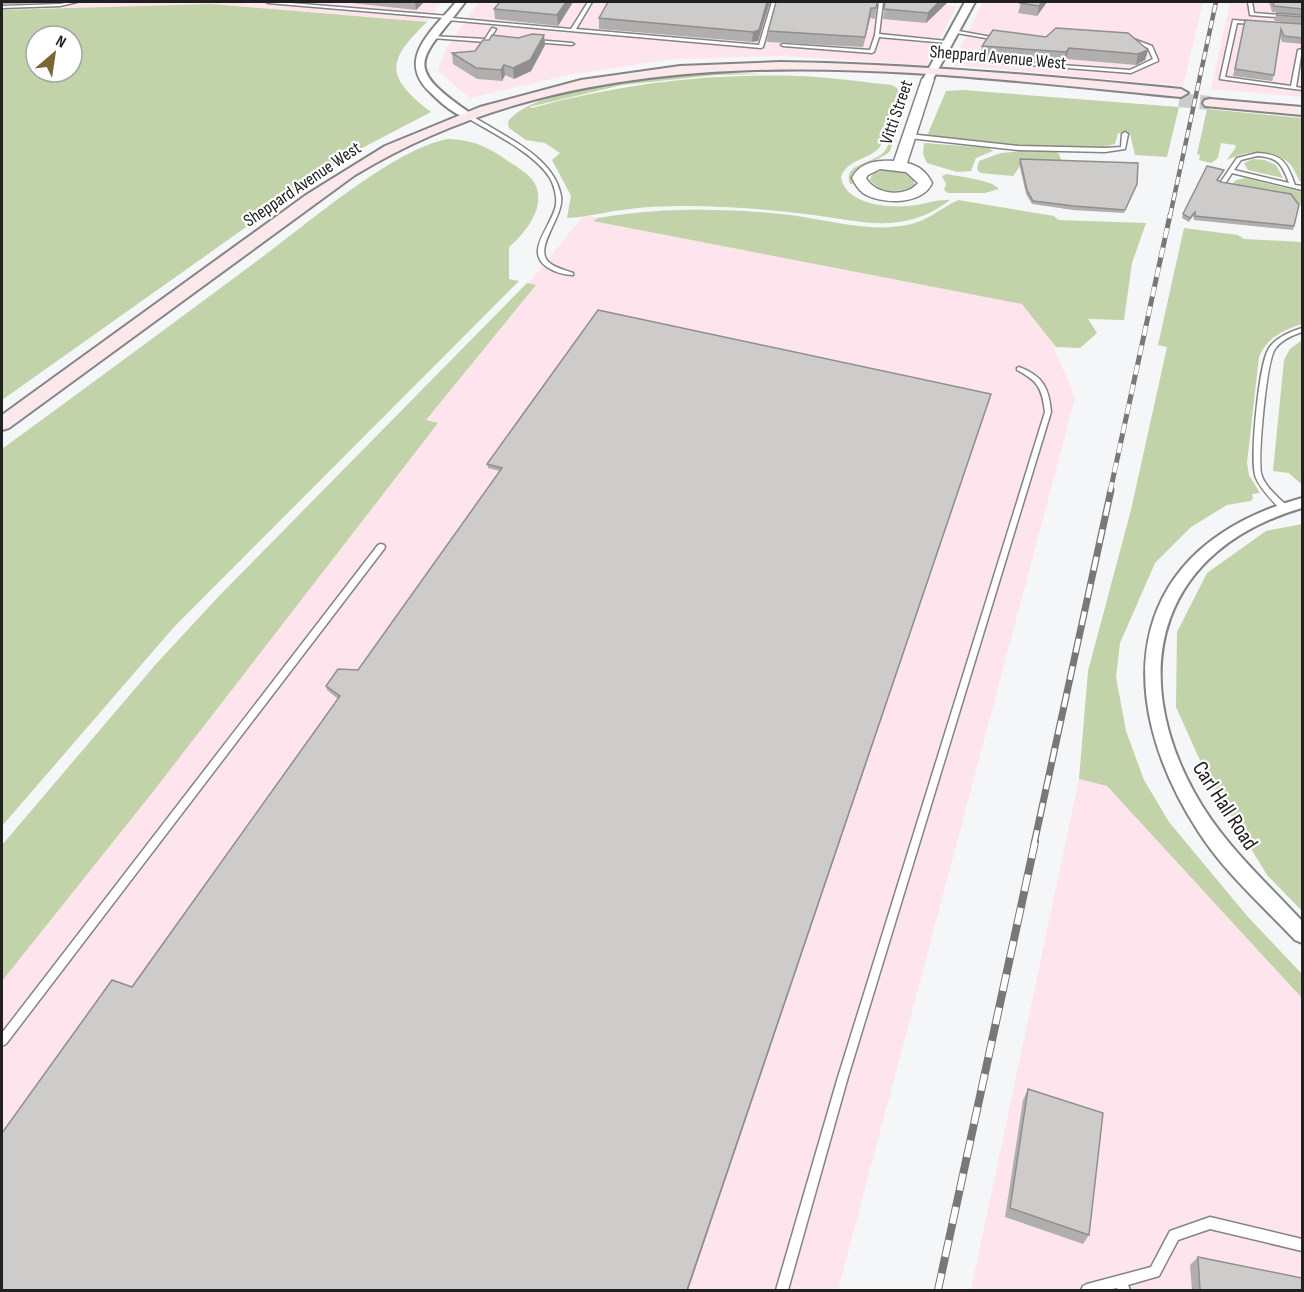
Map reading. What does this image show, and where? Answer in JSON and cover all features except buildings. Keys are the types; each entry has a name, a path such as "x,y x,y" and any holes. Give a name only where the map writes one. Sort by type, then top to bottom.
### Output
{"main road":[{"name":"Sheppard Avenue West","path":"2,424 346,173 388,150 466,115 548,92 655,71 708,66 852,65 930,75 1180,97"},
{"path":"1302,104 1211,99 1302,111"}],"street":[{"path":"460,2 418,57 419,71 435,93 466,115"},
{"path":"930,75 970,2"},
{"name":"Vitti Street","path":"899,165 930,75"},
{"name":"Carl Hall Road","path":"1302,503 1284,508 1231,532 1216,542 1180,581 1166,604 1157,629 1153,651 1152,681 1156,713 1163,740 1190,799 1226,854 1302,934"}],"lane":[{"path":"2,7 75,2"},
{"path":"268,2 761,47 774,2"},
{"path":"573,30 590,2"},
{"path":"783,45 872,52 881,2"},
{"path":"1250,2 1252,14 1302,18"},
{"path":"1258,23 1235,21 1222,78 1302,89"},
{"path":"474,50 494,29"},
{"path":"953,32 1006,40"},
{"path":"877,34 947,42"},
{"path":"432,37 493,42"},
{"path":"939,57 1131,72 1156,60 1150,47 1132,39 1120,38"},
{"path":"526,43 532,41 572,44"},
{"path":"1293,88 1300,50 1302,51"},
{"path":"466,115 538,161 551,177 559,203 556,216 540,250 541,258 548,265 571,274"},
{"path":"909,136 1019,148 1105,150 1123,148 1125,134"},
{"path":"1223,183 1242,157 1252,155 1266,156 1284,164 1292,185"},
{"path":"1231,171 1302,188"},
{"path":"1284,508 1265,487 1257,471 1262,404 1269,354 1283,339 1302,330"},
{"path":"782,1290 843,1077 1048,412 1047,394 1037,378 1019,369"},
{"path":"2,1041 381,547"},
{"path":"1088,1290 1122,1286 1155,1272 1174,1235 1210,1223 1302,1245"}],"shaded area":[{"path":"2,2 442,2 427,22 211,4 2,10"},
{"path":"479,2 901,2 957,6 926,65 782,56 673,59 567,75 470,98 438,71 446,48"},
{"path":"983,2 1203,2 1183,86 954,65"},
{"path":"1230,2 1302,2 1302,97 1211,89"},
{"path":"584,215 1035,302 1075,398 838,1290 2,1290 2,935"},
{"path":"1079,779 1107,786 1302,997 1302,1290 971,1290"}],"green space":[{"path":"211,4 427,22 404,48 398,58 396,68 405,89 431,112 364,147 321,174 2,400 2,10"},
{"path":"721,73 766,74 715,75 622,85 529,107 598,92 697,78 811,77 892,85 899,93 880,147 844,171 841,177 844,186 858,199 878,205 908,206 950,200 915,219 880,223 777,211 694,206 638,208 567,218 571,196 552,160 560,153 545,143 526,140 509,128 508,122 522,109 545,99 574,91 641,80"},
{"path":"910,89 890,151 858,168 851,178 853,184 850,184 849,177 855,168 879,156 887,148 906,90"},
{"path":"963,90 1179,107 1167,157 1135,155 1130,134 1118,133 1115,144 1103,147 1016,145 927,136 946,91"},
{"path":"1207,109 1302,118 1302,184 1290,164 1276,155 1259,152 1242,154 1227,160 1236,147 1235,145 1221,143 1218,158 1211,163 1199,160 1200,155 1197,154"},
{"path":"448,139 466,141 487,148 522,170 534,182 538,191 538,200 533,218 528,227 509,247 509,279 519,281 174,627 2,826 2,449 352,189 403,157 427,145"},
{"path":"924,143 989,148 993,151 976,158 971,171 957,172 927,163 923,154"},
{"path":"1056,152 1062,163 1022,163 1013,176 980,173 977,169 979,161 1001,153"},
{"path":"1253,159 1265,160 1276,165 1283,178 1248,170 1244,163"},
{"path":"891,169 905,172 914,178 914,185 903,190 891,191 879,188 870,180 873,173"},
{"path":"947,174 990,183 999,189 985,193 948,193 944,190 946,184 942,176"},
{"path":"1245,178 1302,192 1302,205 1231,186 1236,180"},
{"path":"958,200 1054,216 1058,220 1146,223 1132,263 1124,320 1088,319 1097,333 1080,348 1056,347 1022,304 593,221 622,214 670,210 718,210 790,215 880,228 912,224"},
{"path":"1184,228 1238,235 1244,239 1302,242 1302,324 1282,332 1271,340 1259,357 1247,463 1249,475 1260,493 1252,494 1251,501 1227,505 1191,527 1155,563 1120,643 1116,677 1126,731 1144,780 1169,822 1248,917 1302,974 1302,998 1107,786 1079,779 1088,671 1131,510 1167,347 1158,345"},
{"path":"527,283 536,285 426,420 438,423 152,793 2,981 2,845 156,664 219,596"},
{"path":"1302,340 1302,483 1300,483 1289,473 1273,471 1284,360 1290,349"},
{"path":"1302,524 1302,911 1267,875 1207,776 1176,707 1177,632 1207,573 1266,531"}],"tunnel":[{"path":"1179,100 1210,103"}],"railway":[{"path":"1170,216 1216,2"},
{"path":"1110,492 1170,215"},
{"path":"1034,844 1111,490"},
{"path":"938,1290 1035,842"}]}
